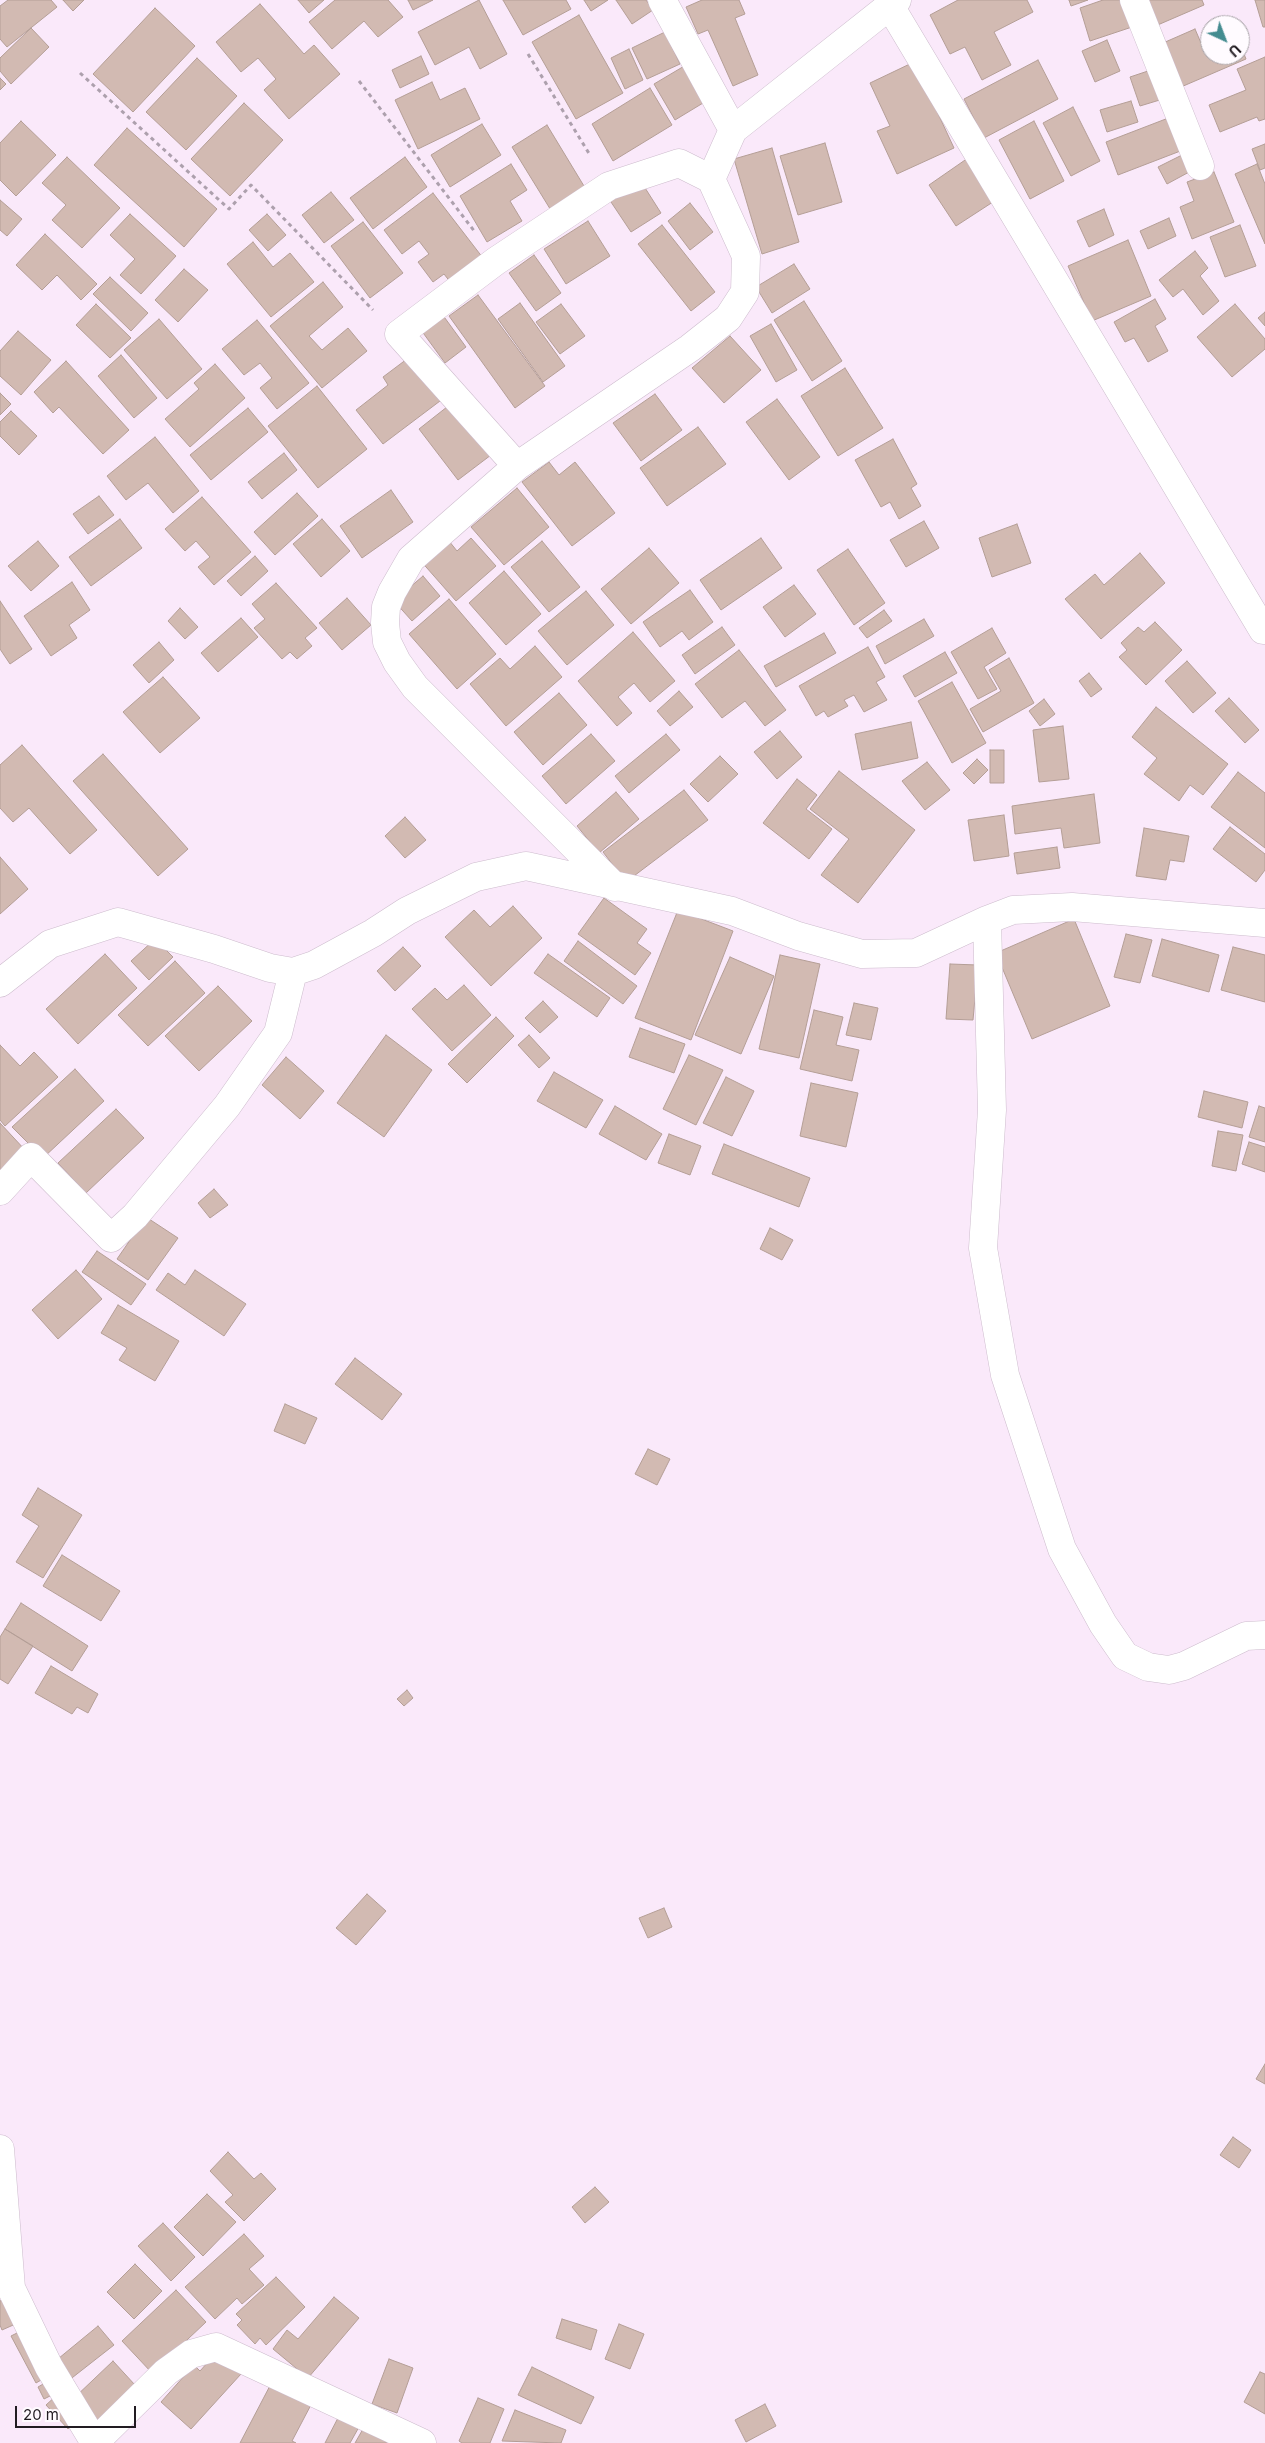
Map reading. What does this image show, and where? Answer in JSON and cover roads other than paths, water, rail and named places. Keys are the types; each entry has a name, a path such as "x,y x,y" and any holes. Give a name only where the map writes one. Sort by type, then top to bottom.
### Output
{"street":[{"path":"662,0 733,130"},
{"path":"1134,0 1200,166"},
{"path":"711,180 733,130 894,3 1263,630"},
{"path":"517,466 399,334 496,261 609,186 679,163 711,180 746,256 745,292 728,318 690,348 517,466 411,559 392,592 386,607 387,642 397,662 415,687 615,887"},
{"path":"0,983 50,944 118,922 214,948 270,968 293,972 314,965 373,933 407,911 476,877 526,866 615,887 732,911 798,936 862,954 916,953 1013,910 1072,907 1265,923"},
{"path":"987,920 992,1110 983,1248 1004,1375 1062,1549 1103,1624 1125,1656 1148,1667 1169,1670 1184,1666 1246,1636 1265,1635"},
{"path":"0,1191 31,1157 111,1238 135,1216 227,1106 278,1033 293,972"},
{"path":"0,2149 10,2288 49,2367 95,2443 166,2372 191,2354 216,2347 422,2443"}]}
